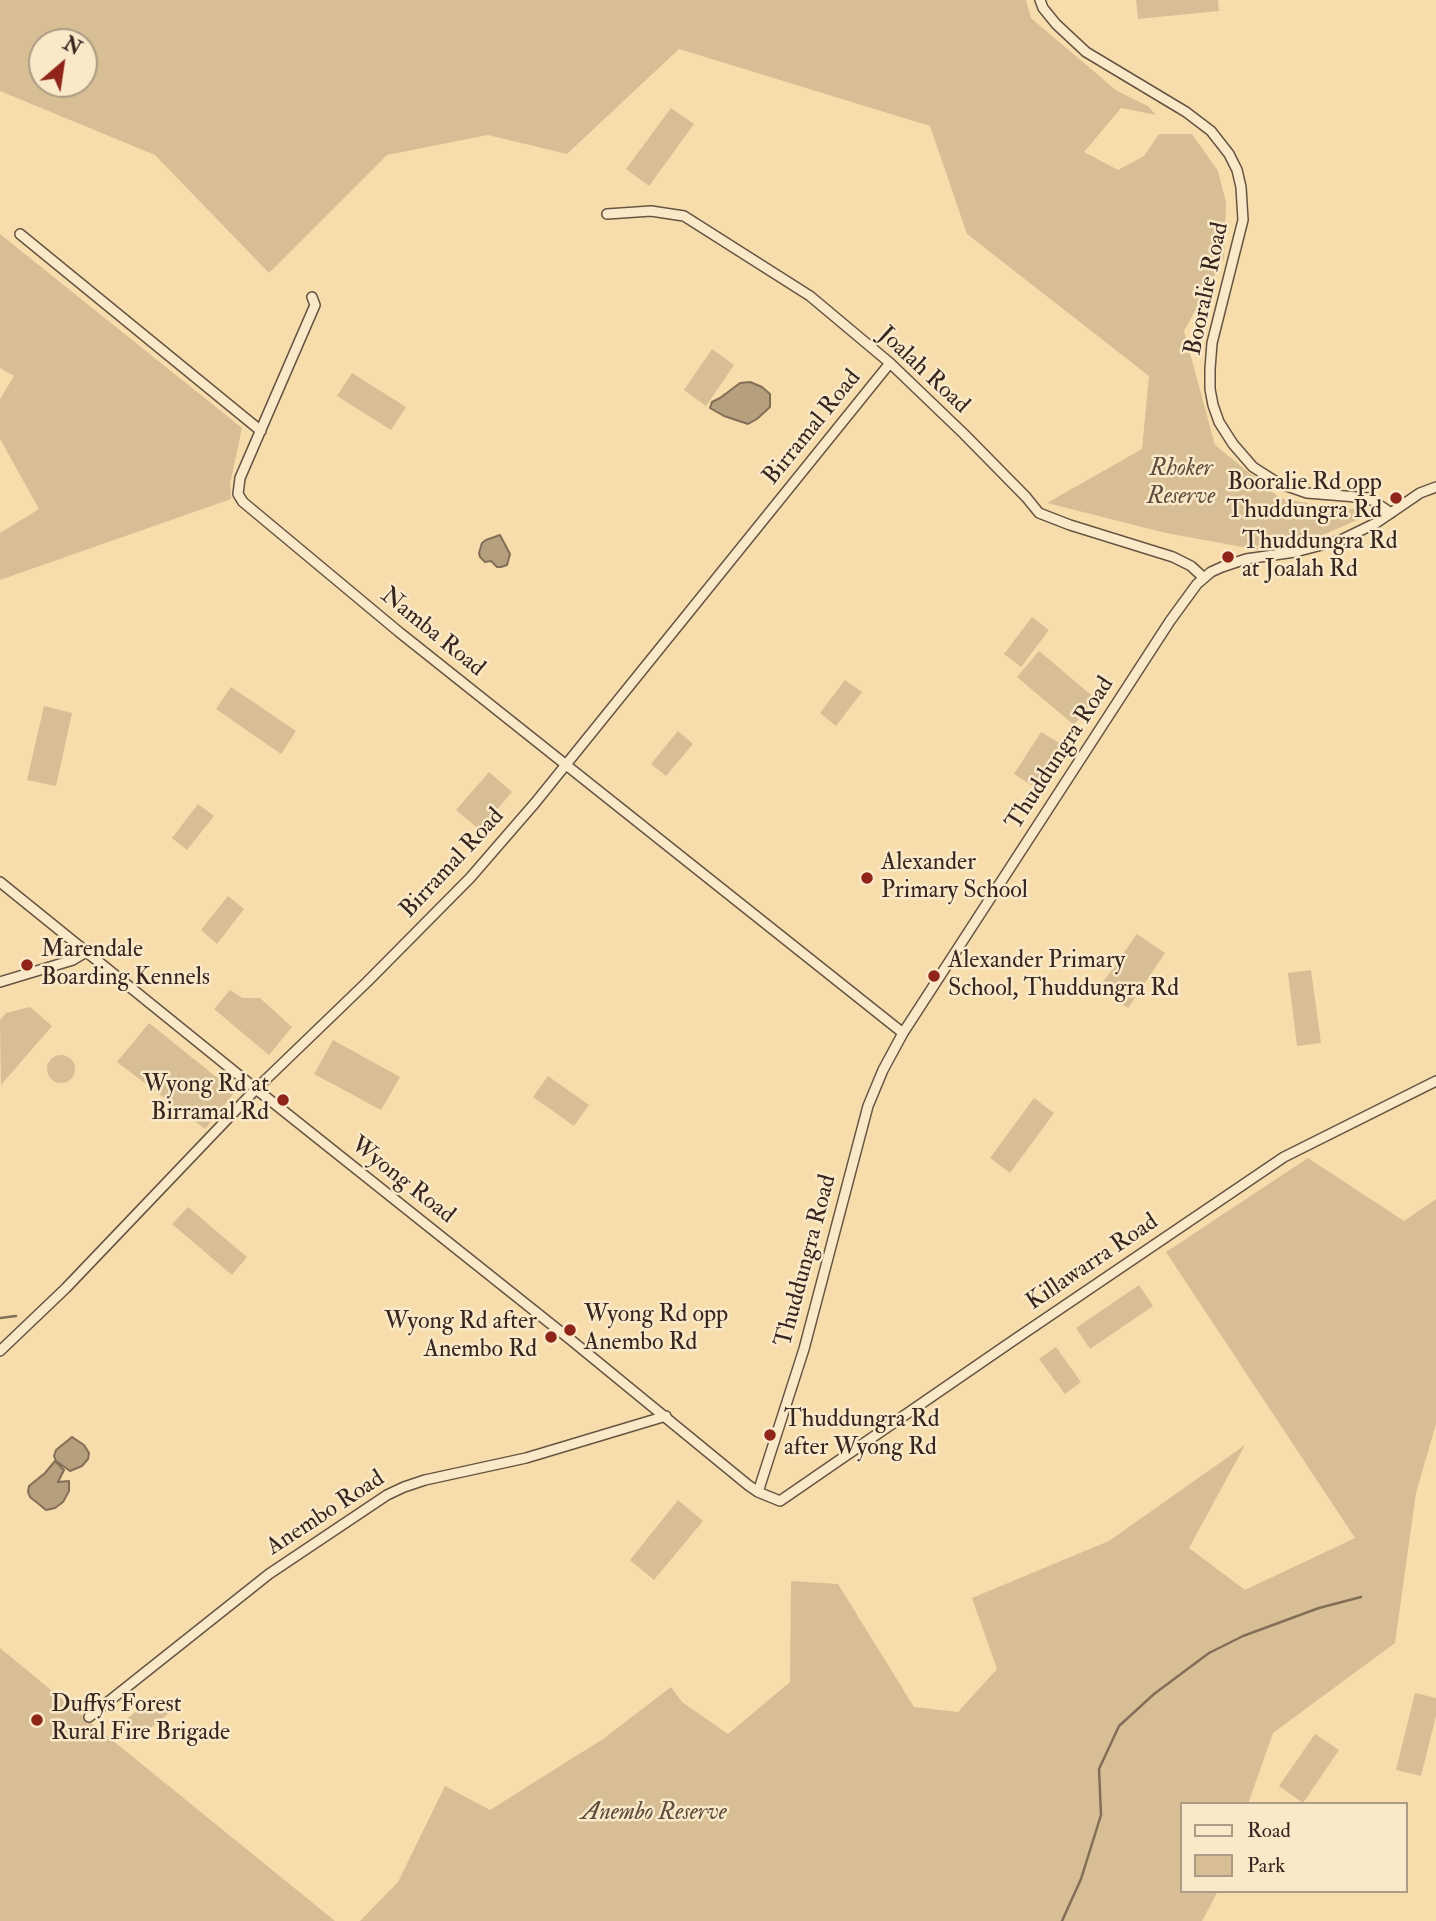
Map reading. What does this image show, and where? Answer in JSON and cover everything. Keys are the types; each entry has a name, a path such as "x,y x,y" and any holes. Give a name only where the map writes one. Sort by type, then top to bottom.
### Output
{"street":[{"name":"Booralie Road","path":"1040,0 1056,24 1086,52 1186,112 1211,131 1229,154 1237,170 1243,220 1212,343 1210,369 1213,405 1233,444 1253,467 1278,483 1307,492 1368,498 1391,513"},
{"name":"Joalah Road","path":"607,215 651,211 684,216 810,296 890,363 964,434 1039,513 1173,557 1191,566 1204,578"},
{"path":"20,234 261,430"},
{"name":"Namba Road","path":"312,297 315,305 238,485 238,494 243,502 400,632 903,1034"},
{"name":"Birramal Road","path":"0,1352 66,1288 256,1089 470,878 535,803 890,363"},
{"path":"1391,513 1420,493 1436,486"},
{"name":"Thuddungra Road","path":"758,1492 804,1349 868,1107 883,1070 903,1034 1163,632 1204,578 1234,561 1329,544 1365,529 1391,513"},
{"name":"Wyong Road","path":"0,882 758,1492 774,1500 784,1499"},
{"path":"0,982 73,960 86,952"},
{"name":"Killawarra Road","path":"784,1499 1284,1157 1436,1082"},
{"name":"Anembo Road","path":"89,1717 269,1574 396,1491 425,1480 564,1447 666,1416"}],"green space":[{"name":"Rhoker Reserve","path":"0,0 1026,0 1031,18 1117,91 1148,106 1156,115 1121,108 1084,152 1118,170 1144,156 1159,134 1192,134 1218,171 1226,202 1224,258 1184,331 1215,445 1280,498 1333,508 1355,509 1371,514 1316,538 1259,550 1166,533 1047,503 1142,449 1149,376 967,234 930,126 679,49 567,154 488,135 387,155 269,273 155,155 0,91"},
{"path":"1136,0 1218,0 1219,11 1138,19"},
{"path":"671,108 694,124 649,186 626,169"},
{"path":"0,234 242,428 230,484 231,499 0,580 0,533 39,509 0,439 0,399 14,376 0,368"},
{"path":"712,349 734,365 706,406 684,390"},
{"path":"352,373 406,407 391,430 337,396"},
{"path":"1032,617 1049,630 1021,667 1004,654"},
{"path":"1039,651 1096,699 1074,725 1017,677"},
{"path":"845,680 862,692 836,726 820,713"},
{"path":"231,687 296,731 281,754 216,709"},
{"path":"44,706 72,713 56,786 27,780"},
{"path":"678,731 693,744 666,776 651,764"},
{"path":"1041,732 1061,744 1034,787 1014,774"},
{"path":"489,772 512,792 480,830 456,810"},
{"path":"198,804 214,816 187,850 172,838"},
{"path":"228,896 244,909 217,944 201,930"},
{"path":"1137,934 1165,953 1128,1008 1099,988"},
{"path":"1311,970 1321,1043 1297,1046 1288,973"},
{"path":"230,990 242,998 260,998 292,1027 269,1055 214,1009"},
{"path":"30,1007 52,1026 1,1085 0,1020 6,1013"},
{"path":"149,1023 235,1092 205,1129 117,1062"},
{"path":"333,1040 400,1077 381,1110 314,1074"},
{"path":"61,1055 71,1059 75,1069 71,1079 61,1083 51,1079 47,1069 51,1059"},
{"path":"548,1076 589,1105 574,1126 533,1097"},
{"path":"1034,1098 1054,1113 1010,1173 990,1158"},
{"name":"Anembo Reserve","path":"1308,1158 1404,1221 1436,1199 1436,1424 1416,1493 1395,1643 1273,1733 1249,1802 1180,1802 1180,1893 1217,1893 1202,1921 360,1921 398,1882 445,1786 490,1810 603,1739 671,1687 682,1702 728,1734 790,1682 791,1581 838,1584 914,1707 958,1712 997,1669 972,1598 1109,1541 1245,1445 1189,1548 1245,1590 1355,1538 1166,1252"},
{"path":"188,1207 247,1257 232,1275 172,1224"},
{"path":"1139,1285 1153,1306 1090,1349 1076,1328"},
{"path":"1056,1347 1081,1382 1065,1394 1039,1359"},
{"path":"678,1500 703,1521 654,1580 630,1560"},
{"path":"0,1648 80,1714 335,1921 0,1921"},
{"path":"1415,1693 1436,1698 1436,1716 1421,1776 1396,1770"},
{"path":"155,1696 169,1713 132,1743 118,1726"},
{"path":"1315,1734 1339,1750 1304,1802 1279,1786"}],"shaded area":[{"path":"750,382 770,394 770,407 757,419 748,424 710,408 712,402 740,383"},
{"path":"500,535 510,554 507,565 497,567 491,561 485,562 479,553 482,543"},
{"path":"72,1437 84,1445 89,1453 82,1466 70,1471 56,1461 54,1456 56,1450"},
{"path":"55,1461 64,1470 58,1482 69,1481 69,1491 63,1502 46,1510 30,1497 29,1486"}],"waterway":[{"path":"0,1318 16,1316"},
{"path":"1062,1921 1081,1879 1101,1815 1099,1769 1119,1726 1154,1694 1209,1653 1243,1636 1319,1608 1361,1597"}],"place":[{"name":"Booralie Rd opp Thuddungra Rd","path":"1396,498"},
{"name":"Thuddungra Rd at Joalah Rd","path":"1228,557"},
{"name":"Alexander Primary School","path":"867,878"},
{"name":"Marendale Boarding Kennels","path":"27,965"},
{"name":"Alexander Primary School, Thuddungra Rd","path":"934,976"},
{"name":"Wyong Rd at Birramal Rd","path":"283,1100"},
{"name":"Wyong Rd opp Anembo Rd","path":"570,1330"},
{"name":"Wyong Rd after Anembo Rd","path":"551,1337"},
{"name":"Thuddungra Rd after Wyong Rd","path":"770,1435"},
{"name":"Duffys Forest Rural Fire Brigade","path":"37,1720"}]}
